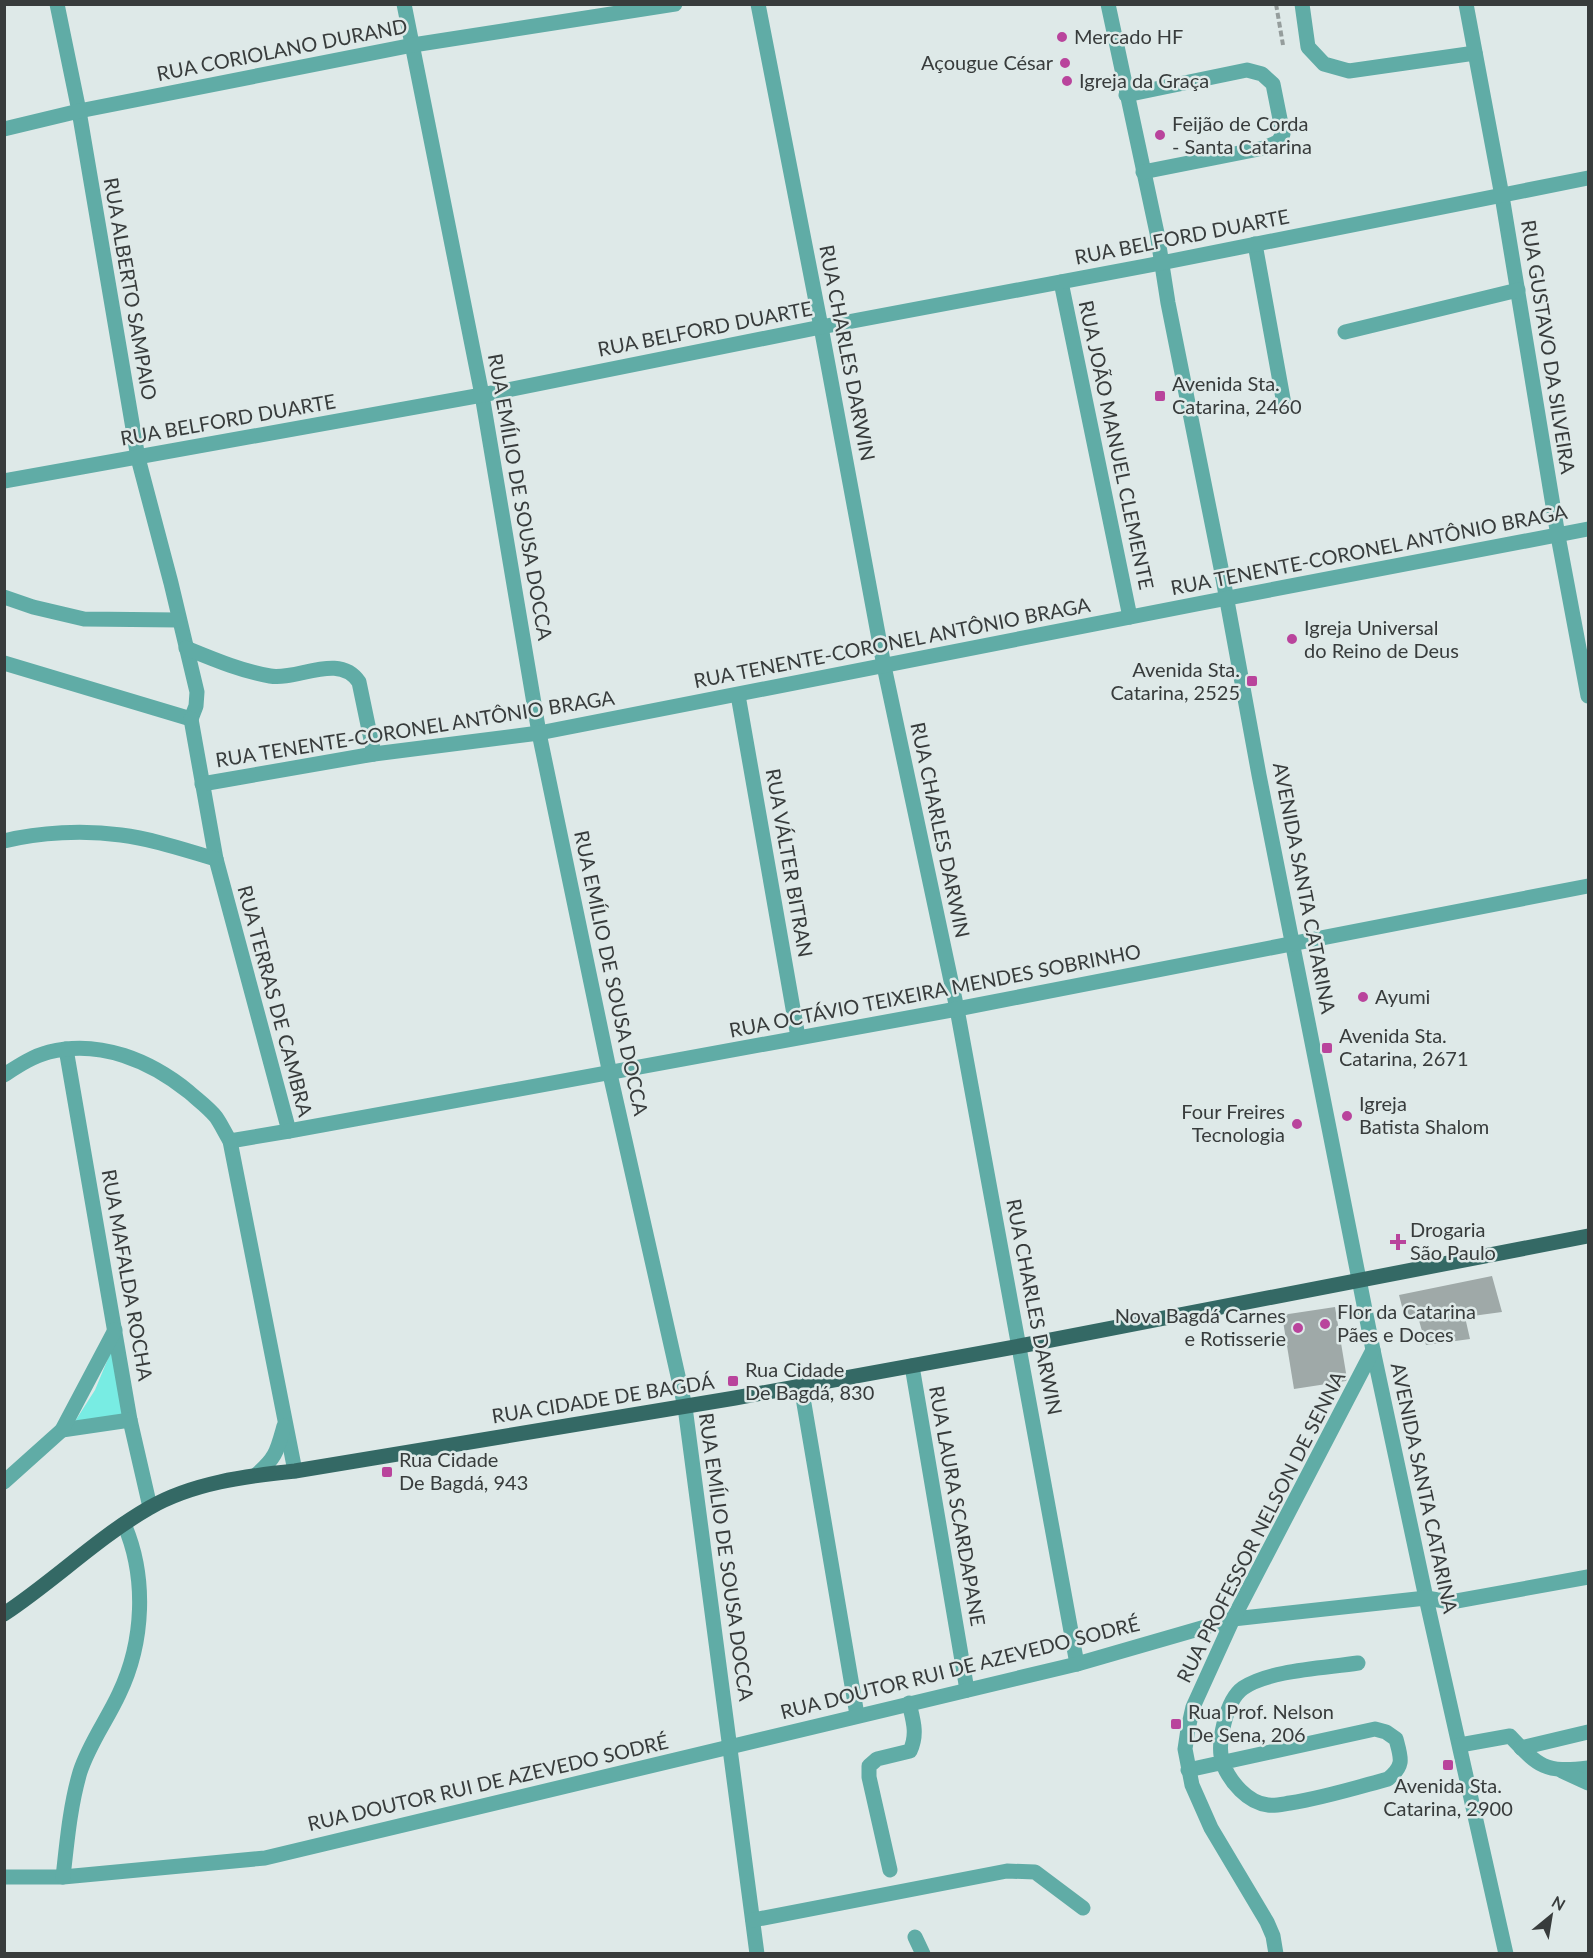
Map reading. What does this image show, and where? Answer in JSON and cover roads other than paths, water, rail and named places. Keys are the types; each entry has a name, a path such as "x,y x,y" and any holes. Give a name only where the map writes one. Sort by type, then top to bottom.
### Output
{"main road":[{"name":"RUA CIDADE DE BAGDÁ","path":"4,1614 150,1507 209,1485 256,1475 295,1471 686,1407 1020,1346 1588,1236"}],"street":[{"name":"RUA ALBERTO SAMPAIO","path":"57,4 79,111 138,458 197,692 196,706 191,719"},
{"name":"RUA EMÍLIO DE SOUSA DOCCA","path":"404,4 482,395 539,734 610,1074 686,1407 757,1953"},
{"name":"RUA CORIOLANO DURAND","path":"4,129 79,111 413,45 675,4"},
{"name":"RUA CHARLES DARWIN","path":"758,4 884,666 957,1009 1077,1664"},
{"name":"AVENIDA SANTA CATARINA","path":"1108,4 1157,232 1259,775 1373,1350 1506,1953"},
{"path":"1302,4 1308,47 1324,64 1349,71 1475,53"},
{"name":"RUA GUSTAVO DA SILVEIRA","path":"1466,4 1502,196 1558,536 1588,696"},
{"path":"1126,95 1247,70 1262,74 1273,84 1283,134 1278,142 1264,148 1143,172"},
{"name":"RUA BELFORD DUARTE","path":"4,481 482,395 1588,178"},
{"path":"1255,244 1284,404"},
{"name":"RUA JOÃO MANUEL CLEMENTE","path":"1061,282 1130,617"},
{"path":"1345,332 1518,290"},
{"name":"RUA TENENTE-CORONEL ANTÔNIO BRAGA","path":"202,784 374,754 539,734 1227,598 1588,530"},
{"path":"4,597 33,608 84,619 178,620"},
{"path":"186,648 273,677 325,669 341,670 352,674 359,682 374,754"},
{"path":"4,663 191,719"},
{"name":"RUA VÁLTER BITRAN","path":"738,695 798,1037"},
{"name":"RUA TERRAS DE CAMBRA","path":"191,719 216,859 289,1131 230,1141"},
{"path":"4,841 31,834 121,835 157,842 216,859"},
{"name":"RUA OCTÁVIO TEIXEIRA MENDES SOBRINHO","path":"289,1131 957,1009 1588,886"},
{"path":"4,1075 35,1057 49,1052 66,1049 106,1051 126,1056 171,1077 216,1116 230,1141 295,1471"},
{"name":"RUA MAFALDA ROCHA","path":"66,1049 130,1420 150,1507"},
{"path":"4,1482 62,1430 115,1330"},
{"name":"RUA PROFESSOR NELSON DE SENNA","path":"1276,1953 1273,1936 1267,1922 1212,1828 1192,1785 1185,1749 1193,1707 1233,1619 1373,1350"},
{"name":"RUA LAURA SCARDAPANE","path":"912,1366 967,1689"},
{"path":"801,1386 857,1715"},
{"path":"62,1430 130,1420"},
{"path":"256,1475 270,1463 275,1455 285,1423"},
{"path":"63,1877 75,1796 81,1772 89,1749 126,1678 136,1636 140,1600 139,1571 133,1544 124,1524"},
{"name":"RUA DOUTOR RUI DE AZEVEDO SODRÉ","path":"4,1877 63,1877 265,1858 1077,1664 1233,1619 1426,1598 1451,1602 1588,1577"},
{"path":"1188,1770 1222,1762 1375,1729 1386,1732 1396,1739 1401,1761 1398,1771 1388,1779 1310,1800 1271,1806 1257,1803 1243,1792 1232,1782 1222,1762 1222,1732 1229,1703 1242,1688 1266,1677 1358,1663"},
{"path":"890,1870 869,1777 869,1766 877,1760 910,1751 915,1741 915,1730 909,1703"},
{"path":"1521,1748 1588,1732"},
{"path":"1460,1745 1510,1736 1541,1766 1562,1771 1588,1783"},
{"path":"1562,1771 1588,1768"},
{"path":"753,1920 1007,1871 1035,1872 1083,1908"},
{"path":"915,1937 923,1953"}],"place":[{"name":"Mercado HF","path":"1062,37"},
{"name":"Açougue César","path":"1065,63"},
{"name":"Igreja da Graça","path":"1067,81"},
{"name":"Feijão de Corda - Santa Catarina","path":"1160,135"},
{"name":"Avenida Sta. Catarina, 2460","path":"1160,396"},
{"name":"Igreja Universal do Reino de Deus","path":"1292,639"},
{"name":"Avenida Sta. Catarina, 2525","path":"1252,681"},
{"name":"Ayumi","path":"1363,997"},
{"name":"Avenida Sta. Catarina, 2671","path":"1327,1048"},
{"name":"Igreja Batista Shalom","path":"1347,1116"},
{"name":"Four Freires Tecnologia","path":"1297,1124"},
{"name":"Drogaria São Paulo","path":"1398,1242"},
{"name":"Flor da Catarina Pães e Doces","path":"1325,1324"},
{"name":"Nova Bagdá Carnes e Rotisserie","path":"1298,1328"},
{"name":"Rua Cidade De Bagdá, 830","path":"733,1381"},
{"name":"Rua Cidade De Bagdá, 943","path":"387,1472"},
{"name":"Rua Prof. Nelson De Sena, 206","path":"1176,1724"},
{"name":"Avenida Sta. Catarina, 2900","path":"1448,1765"}]}
